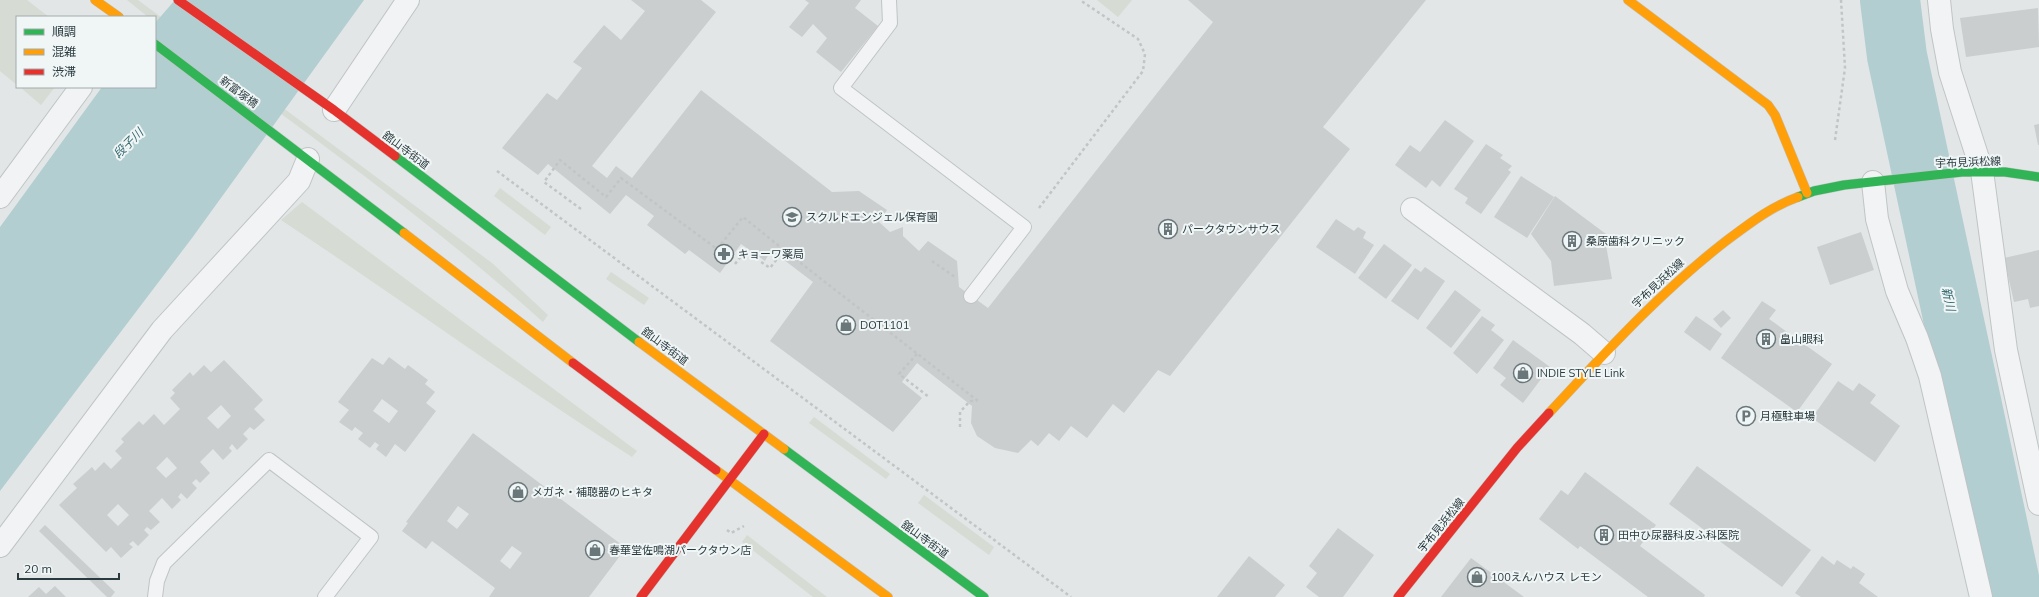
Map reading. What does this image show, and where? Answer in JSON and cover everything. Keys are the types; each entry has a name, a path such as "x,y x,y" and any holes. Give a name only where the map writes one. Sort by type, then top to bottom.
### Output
{"street":[{"path":"95,0 117,16"},
{"path":"178,0 334,110 408,0"},
{"path":"1628,0 1768,105 1775,115 1807,193"},
{"path":"1939,0 1942,29 1950,72 1972,171 2006,350 2039,504"},
{"name":"新富塚橋","path":"156,45 308,159"},
{"path":"0,197 80,88"},
{"name":"舘山寺街道","path":"334,110 764,434 984,597"},
{"path":"0,546 162,330 299,181 308,159 604,387 888,597"},
{"name":"宇布見浜松線","path":"1398,597 1518,448 1604,353 1659,297 1759,216 1786,201 1807,193 1844,185 1972,171 2039,177"},
{"path":"1879,181 1877,219 1897,291 1917,338 1930,376 1981,597"},
{"path":"1412,209 1582,334 1604,353"},
{"path":"641,597 764,434"}],"lane":[{"path":"889,0 890,23 841,88 1024,227 971,296"},
{"path":"155,597 157,581 164,563 269,460 371,537 326,597"}],"path":[{"path":"1024,227 1143,71 1145,54 1138,39 1080,0"},
{"path":"1835,140 1845,68 1841,0"},
{"path":"581,209 544,182 560,160 606,197 621,178 717,249 743,217 978,401 970,401 960,412 960,427"},
{"path":"497,171 1071,597"},
{"path":"735,264 745,251 770,268 784,250"},
{"path":"932,261 958,279"},
{"path":"917,354 899,374 929,397"},
{"path":"703,516 731,532 745,526 750,530"}],"shaded area":[{"path":"0,0 27,0 48,16 16,16 16,84 0,71"},
{"path":"127,0 138,0 492,263 548,315 543,322 497,282 401,204 304,130 156,23 156,16 147,16"},
{"path":"1097,0 1132,0 1118,17"},
{"path":"21,88 54,88 41,105"},
{"path":"500,188 551,227 545,235 494,196"},
{"path":"302,202 637,451 632,457 281,220"},
{"path":"611,272 649,298 644,305 606,279"},
{"path":"814,417 890,474 886,479 809,423"},
{"path":"924,495 994,547 989,555 918,503"},
{"path":"747,535 827,597 813,597 742,542"}],"water":[{"name":"段子川","path":"175,0 364,0 192,238 0,491 0,227 101,88 156,88 156,22"}],"building":[{"name":"パークタウンサウス","path":"631,0 701,0 716,12 592,166 607,178 616,166 632,178 701,90 832,192 859,191 887,210 879,222 890,232 903,227 903,236 919,251 928,241 957,261 959,287 988,308 1213,22 1188,0 1426,0 1323,127 1350,149 1170,376 1158,370 1124,413 1113,404 1087,438 1071,426 1059,441 1049,433 1038,446 1031,440 1018,453 995,448 977,436 971,423 972,406 917,363 902,382 922,398 893,432 770,341 813,282 771,250 765,261 741,244 720,273 689,250 685,254 647,225 654,216 626,195 610,214 548,164 538,175 502,148 547,93 557,100 582,68 573,62 604,25 621,40 645,11"},
{"path":"805,0 861,0 855,8 878,26 841,72 816,52 827,38 813,24 802,37 789,27 809,3"},
{"path":"2038,8 2039,47 1966,57 1960,18"},
{"path":"1445,120 1474,141 1440,187 1432,180 1426,188 1395,165 1410,145 1420,152"},
{"path":"2039,124 2039,145 2038,145 2034,125"},
{"path":"1486,144 1503,155 1500,158 1512,166 1508,170 1511,172 1481,214 1465,203 1468,198 1454,189"},
{"path":"1521,176 1554,197 1527,238 1494,217"},
{"name":"桑原歯科クリニック","path":"1555,196 1610,237 1606,245 1612,279 1554,286 1551,261 1531,234"},
{"path":"1336,219 1354,231 1358,227 1366,232 1363,238 1374,245 1355,274 1316,247"},
{"path":"1861,232 1874,270 1830,285 1817,247"},
{"path":"1384,244 1412,265 1386,299 1358,278"},
{"path":"2039,250 2039,306 2030,308 2028,299 2014,302 2004,258"},
{"path":"1425,267 1445,281 1418,320 1391,301 1415,268 1421,272"},
{"path":"1455,290 1481,310 1451,348 1426,328"},
{"name":"畠山眼科","path":"1762,301 1776,310 1769,319 1832,364 1797,412 1721,358"},
{"path":"1723,310 1731,318 1721,328 1713,319"},
{"path":"1482,316 1495,325 1491,330 1504,340 1477,374 1453,353"},
{"path":"1696,316 1722,334 1710,351 1684,332"},
{"name":"INDIE STYLE Link","path":"1513,340 1550,367 1523,403 1500,385 1506,378 1493,368"},
{"path":"389,357 405,369 408,365 428,380 425,384 435,392 426,403 436,411 405,452 395,444 386,457 376,449 379,445 375,442 370,448 358,439 363,433 355,427 352,431 339,422 349,410 338,402 372,358 383,365","holes":["382,399 398,411 389,423 373,411"]},
{"path":"224,360 263,400 254,409 265,420 254,430 250,427 243,434 248,439 237,450 232,444 229,448 232,451 223,460 213,449 200,462 210,473 200,483 196,479 192,483 197,488 187,499 181,493 178,497 181,500 172,509 162,498 149,511 160,522 151,530 147,527 144,530 149,535 138,546 133,541 129,544 133,547 121,558 111,547 106,552 59,505 77,488 73,484 92,467 95,471 104,462 111,469 122,458 115,451 124,442 121,439 139,421 143,425 154,414 164,425 180,409 170,398 175,393 172,390 190,372 193,376 204,365 211,372","holes":["221,405 231,416 218,429 207,418","167,457 177,468 166,478 156,468","118,504 129,515 118,526 107,515"]},
{"path":"1838,381 1853,391 1859,383 1876,395 1870,403 1900,426 1875,462 1812,418"},
{"path":"473,433 626,548 589,597 489,597 495,588 432,541 426,549 402,531 408,523 406,522","holes":["458,506 469,514 457,529 447,521","512,546 522,553 510,569 500,561"]},
{"path":"1697,466 1811,550 1782,587 1669,504"},
{"name":"田中ひ尿器科皮ふ科医院","path":"1585,472 1656,525 1640,546 1705,595 1704,597 1648,597 1580,546 1578,549 1539,519 1561,490 1568,495"},
{"path":"45,525 115,592 111,597 107,597 39,531"},
{"path":"1338,528 1374,555 1343,597 1319,597 1306,587 1317,573 1309,566"},
{"path":"1249,556 1285,585 1275,597 1217,597"},
{"path":"1822,556 1834,565 1837,560 1851,569 1853,566 1865,574 1859,583 1878,597 1801,597 1795,593"},
{"name":"100えんハウス レモン","path":"1471,558 1524,597 1441,597"},
{"path":"55,586 66,597 28,597 39,587 46,594"}],"waterway":[{"name":"新川","path":"1890,0 1897,56 2013,597"}],"traffic: fast":[{"path":"156,45 404,233"},
{"path":"395,156 639,342"},
{"path":"1798,197 1814,191 1844,185 1962,172 2005,172 2039,177"},
{"path":"784,449 984,597"}],"traffic: slow":[{"path":"95,0 118,16"},
{"path":"1628,0 1768,105 1775,115 1807,193"},
{"path":"1549,413 1591,368 1678,281 1726,241 1760,216 1798,197"},
{"path":"404,233 573,363"},
{"path":"639,342 784,449"},
{"path":"716,470 888,597"}],"traffic: jam":[{"path":"178,0 334,110 395,156"},
{"path":"573,363 716,470"},
{"path":"1398,597 1517,448 1549,413"},
{"path":"641,597 764,434"}],"place":[{"name":"スクルドエンジェル保育園","path":"792,217"},
{"name":"パークタウンサウス","path":"1168,229"},
{"name":"桑原歯科クリニック","path":"1572,241"},
{"name":"キョーワ薬局","path":"724,254"},
{"name":"DOT1101","path":"846,325"},
{"name":"畠山眼科","path":"1766,339"},
{"name":"INDIE STYLE Link","path":"1523,373"},
{"name":"月極駐車場","path":"1746,416"},
{"name":"メガネ・補聴器のヒキタ","path":"518,492"},
{"name":"田中ひ尿器科皮ふ科医院","path":"1604,535"},
{"name":"春華堂佐鳴湖パークタウン店","path":"595,550"},
{"name":"100えんハウス レモン","path":"1477,577"}]}
